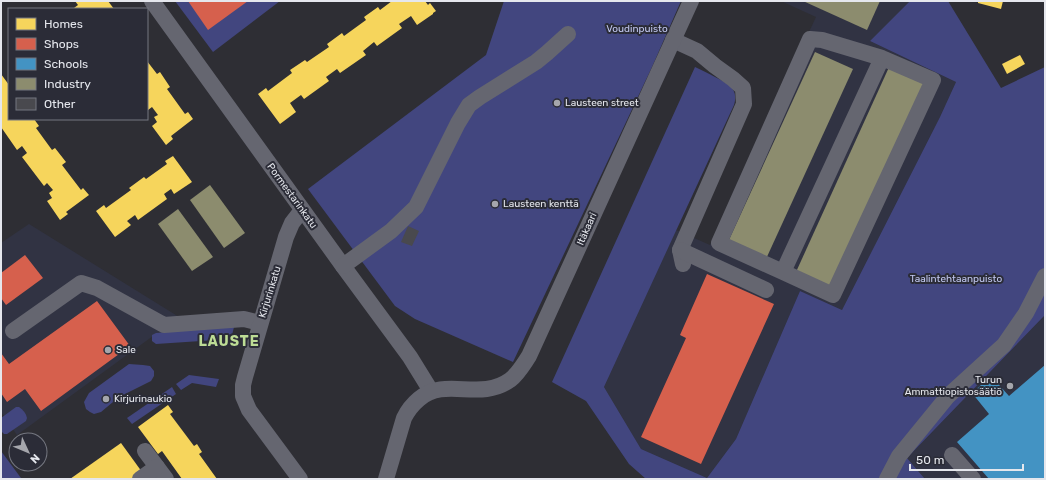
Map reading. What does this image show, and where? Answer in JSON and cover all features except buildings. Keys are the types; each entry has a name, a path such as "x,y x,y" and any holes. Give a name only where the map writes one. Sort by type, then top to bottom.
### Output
{"street":[{"name":"Pormestarinkatu","path":"152,1 410,357 431,391"},
{"name":"Itäkaari","path":"431,391 445,388 486,390 509,381 518,373 529,356 691,1"},
{"path":"343,266 391,231 416,207 469,104 536,62 568,34"},
{"path":"810,39 822,40 882,58 933,80 833,295 783,272 719,243 810,39"},
{"path":"673,40 698,51 743,88 744,104 682,257 766,290"},
{"path":"783,272 882,58"},
{"name":"Kirjurinkatu","path":"300,479 249,410 243,396 243,385 286,237 292,223 302,210"},
{"path":"887,479 899,456 948,396 1004,345 1026,313 1045,276"},
{"path":"13,331 81,283 97,288 164,325 244,319 260,323"},
{"path":"386,479 407,411 423,396 431,391"},
{"path":"140,479 161,473 145,452"},
{"path":"952,455 973,479"}],"shaded area":[{"path":"781,1 910,1 870,41 956,82 940,117 842,310 800,291 736,439 707,478 641,449 604,387 676,230 710,245 816,17"},
{"path":"29,224 179,317 21,432 15,432 1,412 1,243"},
{"name":"Turun Ammattiopistosäätiö","path":"1045,315 1045,479 925,479 907,458"}],"green space":[{"path":"175,1 280,1 213,52"},
{"name":"Voudinpuisto","path":"504,1 681,1 652,67 513,362 415,319 395,306 308,189 486,55"},
{"name":"Taalintehtaanpuisto","path":"910,1 948,1 1001,88 1045,67 1045,315 907,458 925,479 646,479 629,464 586,401 552,382 695,67 728,84 735,94 734,105 604,387 641,449 707,478 736,439 800,291 842,310 940,117 956,82 870,41"},
{"path":"235,323 231,339 156,344 152,341 152,335 156,333"},
{"path":"129,364 150,366 154,371 154,376 151,381 119,397 101,412 94,414 86,409 84,402 89,393"},
{"path":"189,375 219,379 216,387 192,383 181,390 176,384"},
{"path":"172,387 176,394 132,424 127,418"},
{"path":"16,407 19,407 27,418 26,421 7,434 4,434 1,431 1,418"},
{"path":"1,451 8,460 8,472 17,472 21,478 1,479"}],"place":[{"name":"Lausteen street","path":"557,103"},
{"name":"Lausteen kenttä","path":"495,204"},
{"name":"Sale","path":"108,350"},
{"name":"Turun Ammattiopistosäätiö","path":"1010,386"},
{"name":"Kirjurinaukio","path":"106,399"}],"district":[{"name":"LAUSTE","path":"229,341"}]}
